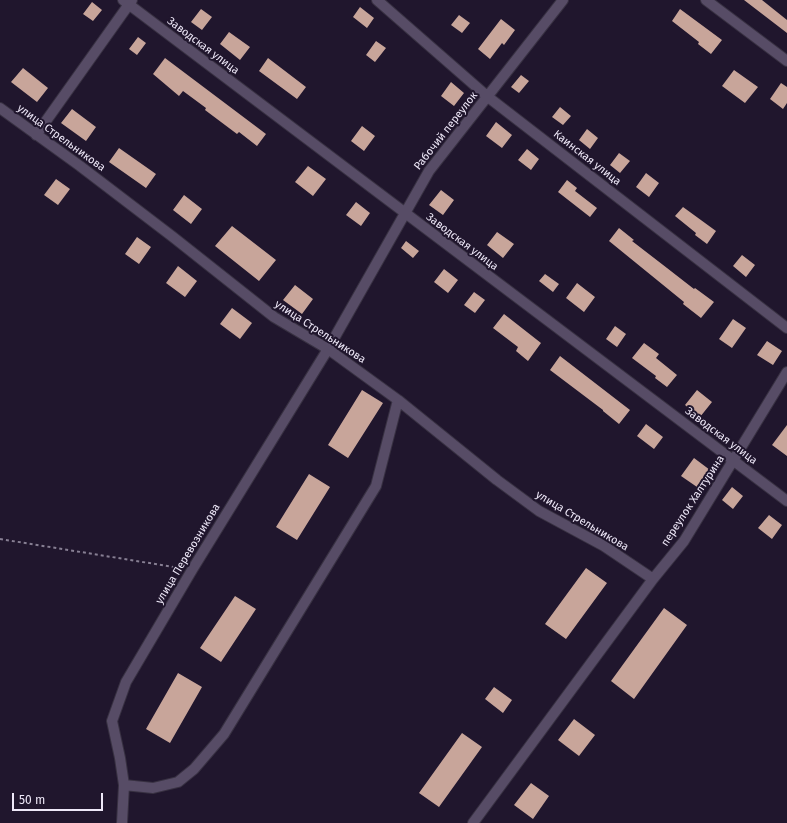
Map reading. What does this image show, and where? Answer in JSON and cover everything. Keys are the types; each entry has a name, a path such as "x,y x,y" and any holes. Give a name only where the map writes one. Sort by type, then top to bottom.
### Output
{"street":[{"name":"Каинская улица","path":"377,0 488,96 787,328"},
{"name":"Рабочий переулок","path":"328,349 429,171 563,0"},
{"path":"706,0 787,61"},
{"path":"36,135 128,1"},
{"name":"Заводская улица","path":"128,1 404,213 787,501"},
{"name":"улица Стрельникова","path":"0,108 80,166 274,317 328,349 398,400 497,480 539,511 604,546 653,579"},
{"name":"улица Перевозникова","path":"122,823 124,785 112,721 126,682 192,570 328,349"},
{"name":"переулок Халтурина","path":"472,823 653,579 684,541 787,372"},
{"path":"124,785 153,788 178,782 194,769 224,734 376,486 398,400"}],"path":[{"path":"0,539 192,570"}],"building":[{"path":"744,0 762,0 787,20 787,33"},
{"path":"92,2 102,10 93,21 83,14"},
{"path":"360,7 374,18 367,28 353,17"},
{"path":"201,9 212,17 202,30 191,22"},
{"path":"680,9 722,40 711,54 698,44 699,42 672,21"},
{"path":"459,15 470,23 462,33 451,25"},
{"path":"501,19 515,30 504,45 502,43 490,59 478,49"},
{"path":"229,32 250,47 240,60 220,44"},
{"path":"138,37 146,43 137,55 129,49"},
{"path":"376,41 386,48 375,62 366,55"},
{"path":"165,58 266,134 257,146 239,132 237,134 183,91 179,96 153,74"},
{"path":"268,58 306,87 297,99 259,71"},
{"path":"23,68 48,88 37,102 11,82"},
{"path":"734,70 758,87 745,103 722,86"},
{"path":"521,75 529,81 519,93 511,87"},
{"path":"451,82 464,93 454,106 441,96"},
{"path":"781,83 787,87 787,103 783,109 770,99"},
{"path":"560,107 571,116 563,125 552,117"},
{"path":"72,109 96,127 86,141 61,123"},
{"path":"496,122 512,135 502,148 486,136"},
{"path":"362,126 375,136 364,151 351,141"},
{"path":"587,129 598,138 590,149 579,140"},
{"path":"119,148 156,174 146,188 109,162"},
{"path":"527,149 539,159 531,170 518,160"},
{"path":"619,153 630,161 620,173 610,165"},
{"path":"308,166 326,179 313,196 295,182"},
{"path":"646,173 659,183 649,197 636,187"},
{"path":"56,179 70,189 58,205 44,195"},
{"path":"567,180 577,188 575,191 597,208 590,217 558,192"},
{"path":"441,190 454,200 443,215 429,205"},
{"path":"184,195 202,209 191,224 173,210"},
{"path":"356,202 370,213 361,226 346,215"},
{"path":"683,207 716,231 707,244 675,216"},
{"path":"232,226 276,260 259,281 215,246"},
{"path":"619,228 634,240 632,241 694,289 695,288 714,302 701,318 683,304 684,302 609,241"},
{"path":"497,232 514,244 503,258 487,245"},
{"path":"137,237 151,247 139,264 125,254"},
{"path":"406,241 419,251 413,258 401,248"},
{"path":"742,255 755,265 746,277 733,266"},
{"path":"178,266 197,281 185,297 166,283"},
{"path":"444,269 458,280 448,293 434,282"},
{"path":"545,274 559,284 553,292 539,281"},
{"path":"577,283 595,297 584,312 566,298"},
{"path":"295,285 313,299 302,314 283,300"},
{"path":"474,292 485,300 475,313 464,305"},
{"path":"232,308 252,323 240,339 220,324"},
{"path":"504,314 541,343 528,361 516,351 518,347 493,328"},
{"path":"733,319 746,328 732,348 719,339"},
{"path":"615,326 626,334 617,347 606,339"},
{"path":"767,341 782,351 773,365 757,355"},
{"path":"644,343 659,354 656,358 677,375 667,387 655,378 656,376 632,358"},
{"path":"560,356 630,410 619,424 550,370"},
{"path":"362,390 383,403 348,458 328,445"},
{"path":"697,390 712,402 700,417 685,405"},
{"path":"646,424 663,437 654,449 637,436"},
{"path":"787,425 787,456 772,445"},
{"path":"694,458 710,470 697,487 681,476"},
{"path":"309,474 330,487 297,540 276,527"},
{"path":"732,487 743,496 733,509 722,500"},
{"path":"769,515 782,525 772,539 758,528"},
{"path":"586,568 607,583 566,639 545,624"},
{"path":"235,596 256,609 221,662 200,648"},
{"path":"664,608 687,625 634,699 611,681"},
{"path":"178,673 202,687 170,743 146,729"},
{"path":"494,687 512,700 503,713 485,699"},
{"path":"574,719 595,735 579,756 558,740"},
{"path":"462,733 482,747 439,807 419,793"},
{"path":"531,783 549,796 533,819 514,805"}]}
